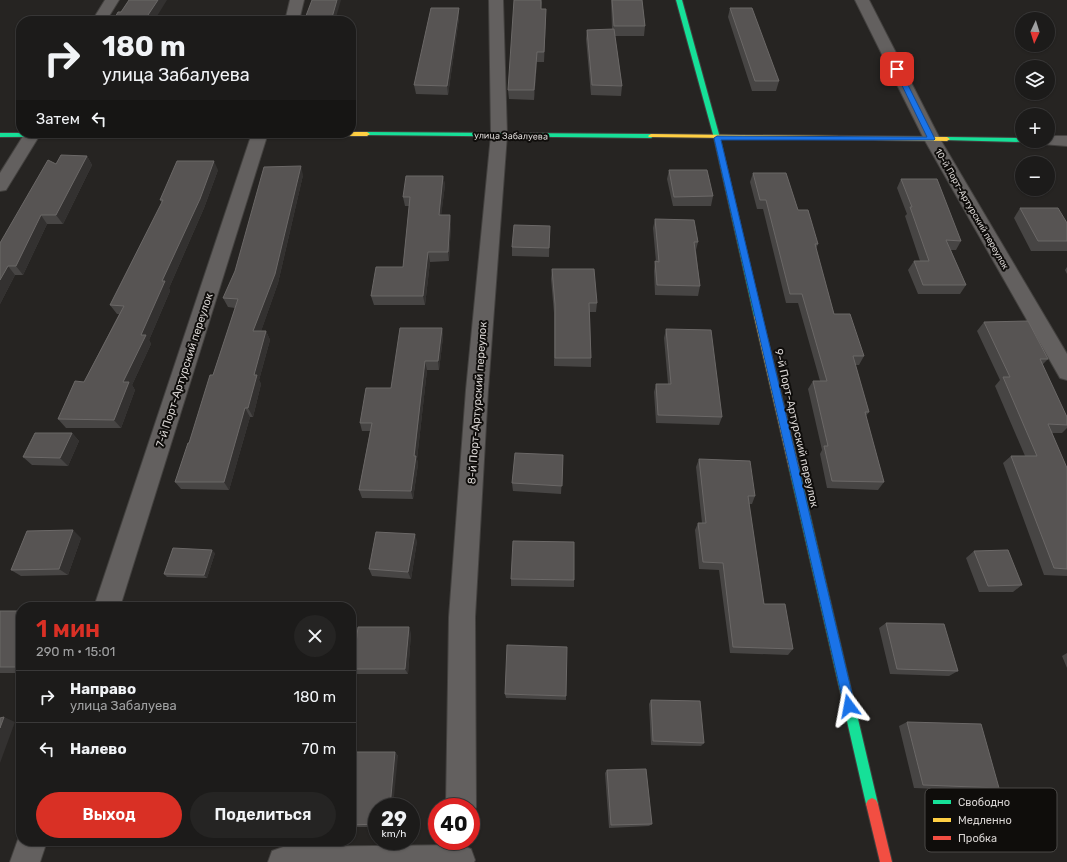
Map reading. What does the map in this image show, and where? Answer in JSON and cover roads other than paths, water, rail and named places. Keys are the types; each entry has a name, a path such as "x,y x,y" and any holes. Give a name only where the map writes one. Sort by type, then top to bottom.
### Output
{"street":[{"path":"102,16 112,0"},
{"path":"293,16 297,0"},
{"name":"8-й Порт-Артурский переулок","path":"460,798 462,617 478,382 499,135 496,0"},
{"name":"9-й Порт-Артурский переулок","path":"680,0 717,138 886,862"},
{"name":"10-й Порт-Артурский переулок","path":"862,0 932,139 1067,372"},
{"name":"улица Забалуева","path":"356,134 1015,140"},
{"name":"улица Забалуева","path":"0,136 16,135"},
{"path":"0,186 30,138"},
{"name":"7-й Порт-Артурский переулок","path":"109,602 259,138"},
{"path":"1055,141 1067,141"},
{"path":"25,862 30,846"},
{"path":"283,862 460,854"}]}
